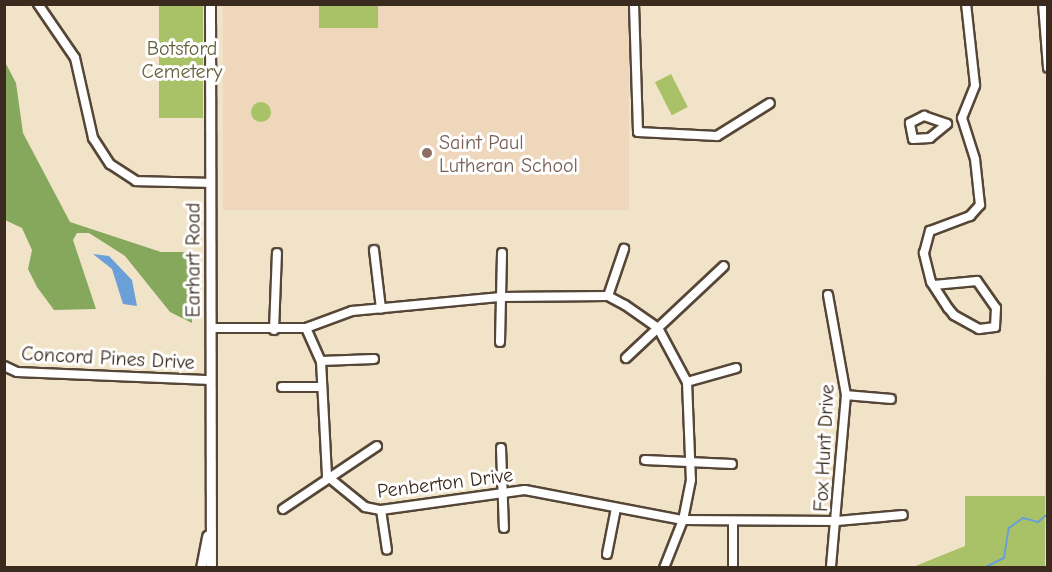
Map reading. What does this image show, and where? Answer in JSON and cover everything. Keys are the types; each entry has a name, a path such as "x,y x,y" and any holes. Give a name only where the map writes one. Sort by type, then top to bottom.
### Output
{"street":[{"path":"38,4 75,58 93,138 110,164 136,181 210,183"},
{"name":"Earhart Road","path":"210,4 211,516 210,567 202,567 211,516"},
{"path":"634,4 638,132 717,136 770,103"},
{"path":"934,285 977,281 996,308 995,327 979,329 959,321 934,285 926,266 926,237 977,212 980,205 975,159 962,118 975,85 966,4"},
{"path":"1043,4 1047,68"},
{"path":"947,124 918,117 909,132 924,140 947,124 962,118"},
{"path":"608,297 624,249"},
{"path":"374,250 381,309"},
{"path":"274,330 277,253"},
{"path":"500,342 502,253"},
{"path":"626,358 724,266"},
{"name":"Fox Hunt Drive","path":"828,295 846,395 837,521 831,567"},
{"path":"211,327 274,330 306,328 329,316 381,309 501,297 608,297 658,328 687,382 692,462 683,520 664,567"},
{"path":"306,328 321,362 320,387 327,476"},
{"path":"321,362 374,359"},
{"name":"Concord Pines Drive","path":"4,366 17,372 211,380"},
{"path":"687,382 736,368"},
{"path":"282,387 320,387"},
{"path":"846,395 891,399"},
{"path":"283,508 327,476 377,446"},
{"path":"501,448 504,528"},
{"path":"645,460 732,464"},
{"name":"Penberton Drive","path":"327,476 350,500 381,510 502,491 549,493 683,520 733,523 837,521 903,515"},
{"path":"607,554 616,508"},
{"path":"381,510 387,550"},
{"path":"733,523 733,567"}],"shaded area":[{"name":"Saint Paul Lutheran School","path":"223,5 629,5 629,210 223,210"}],"green space":[{"name":"Botsford Cemetery","path":"159,5 203,5 203,118 159,118"},
{"path":"319,5 378,5 378,28 319,28"},
{"path":"5,62 16,83 23,133 70,222 161,252 191,252 192,323 170,312 125,256 89,233 77,233 73,240 96,309 54,310 37,287 28,269 32,250 22,228 5,220"},
{"path":"671,74 688,107 672,115 655,82"},
{"path":"257,102 265,102 271,108 271,116 265,122 257,122 251,116 251,108"},
{"path":"1047,197 1045,567 913,567 965,546 965,496 1045,496"}],"water":[{"path":"93,254 109,256 132,280 137,306 123,304 112,269"}],"waterway":[{"path":"984,568 1004,558 1009,528 1023,518 1038,522 1048,514"}],"place":[{"name":"Saint Paul Lutheran School","path":"427,153"}]}
